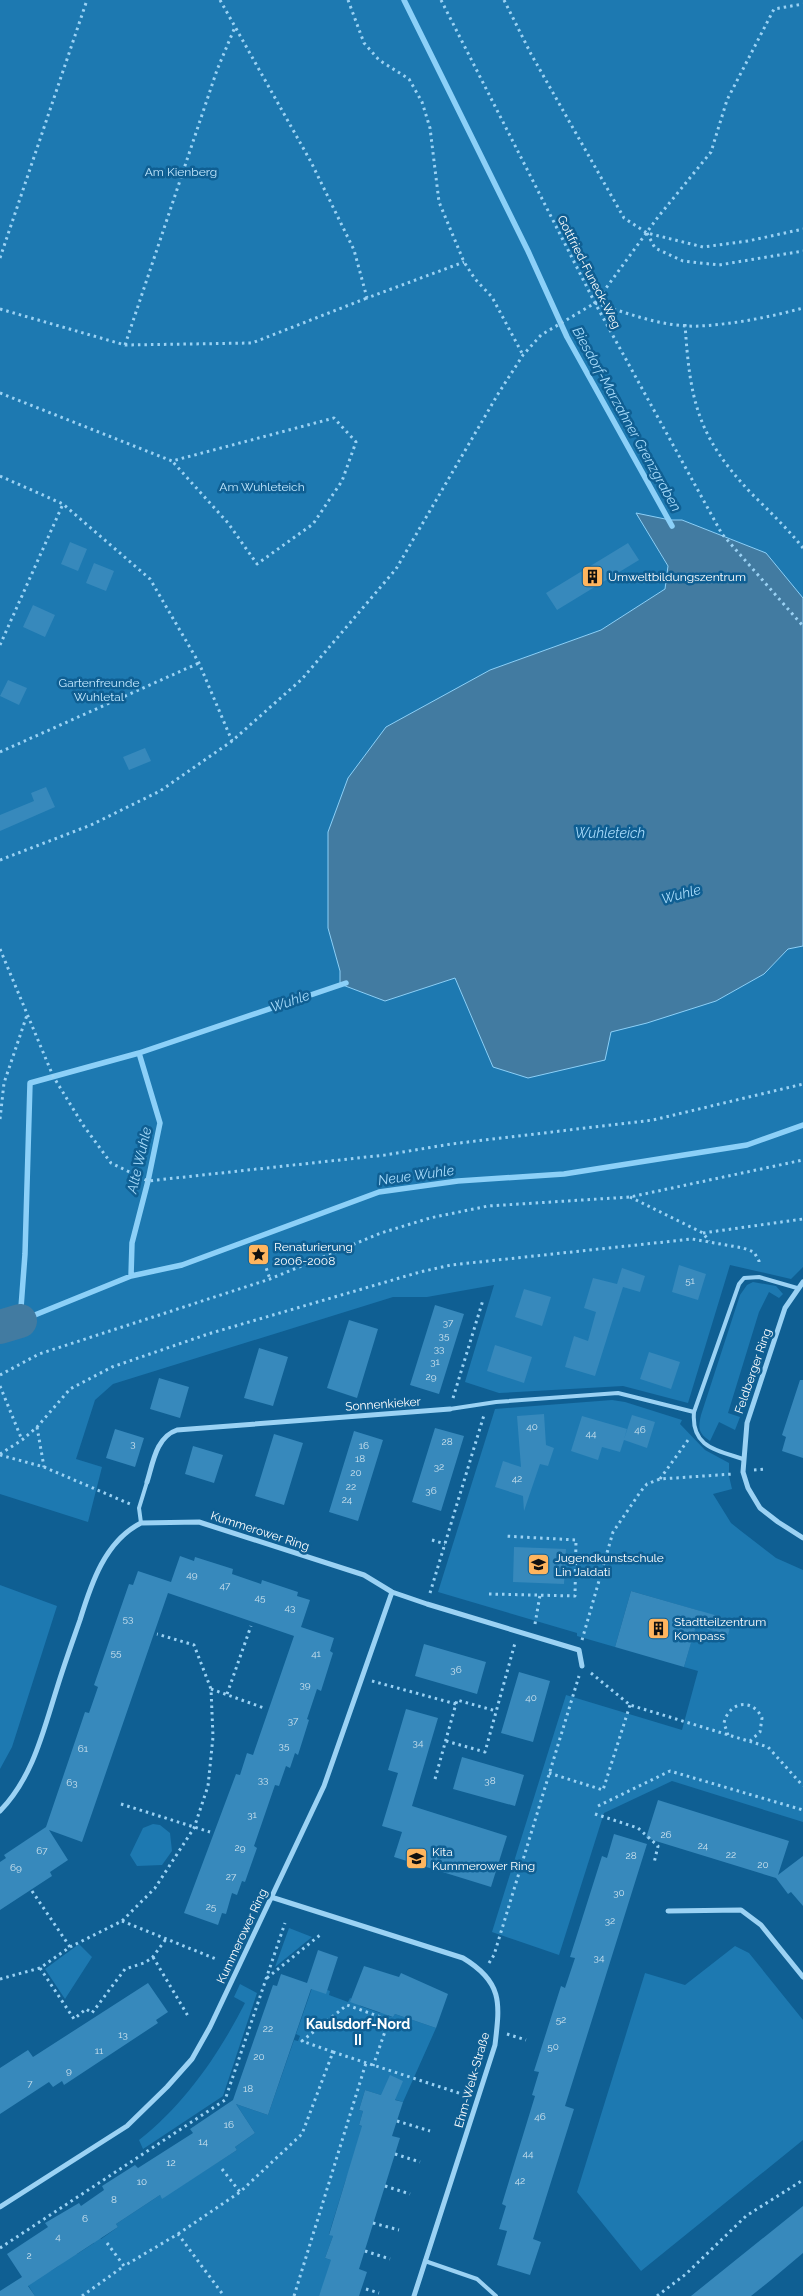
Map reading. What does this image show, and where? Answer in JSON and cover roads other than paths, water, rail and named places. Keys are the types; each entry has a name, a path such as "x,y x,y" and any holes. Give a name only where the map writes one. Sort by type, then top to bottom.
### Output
{"street":[{"name":"Feldberger Ring","path":"803,1282 797,1288 785,1308 746,1423 743,1459 743,1472 748,1488 760,1508 803,1538"},
{"name":"Sonnenkieker","path":"147,1482 161,1442 168,1433 177,1430 450,1408"},
{"name":"Kummerower Ring","path":"141,1523 199,1522 364,1575 392,1592 579,1650 582,1666"},
{"path":"0,1811 23,1782 37,1753 92,1582 112,1548 133,1527 141,1523"},
{"name":"Kummerower Ring","path":"0,2207 127,2126 192,2059 210,2027 324,1786 392,1592"},
{"name":"Ehm-Welk-Straße","path":"271,1897 463,1958 484,1972 496,1990 499,2015 495,2045 414,2296"},
{"path":"668,1911 741,1910 761,1924 803,1977"}],"lane":[{"path":"743,1459 707,1446 694,1432 694,1412 739,1284 744,1278 759,1278 797,1288"},
{"name":"Sonnenkieker","path":"450,1408 488,1402 618,1392 694,1412"},
{"name":"Sonnenkieker","path":"141,1523 139,1508 147,1482"},
{"path":"425,2261 477,2279 496,2296"}],"water":[{"name":"Wuhleteich","path":"636,513 670,520 682,520 766,553 803,598 803,946 788,949 764,974 716,1001 647,1023 611,1032 605,1060 528,1078 493,1067 455,978 385,1001 340,984 340,971 328,928 328,832 348,778 386,727 490,670 601,630 665,589 668,566"}],"waterway":[{"name":"Biesdorf-Marzahner Grenzgraben","path":"404,0 528,251 567,337 672,526"},
{"name":"Alte Wuhle","path":"346,983 139,1053 30,1083 25,1254 20,1321 131,1276 182,1265 379,1192 458,1181 564,1174 747,1145 803,1125"},
{"name":"Alte Wuhle","path":"131,1276 132,1243 160,1123 139,1053"},
{"name":"Wuhle","path":"0,1327 20,1321"}],"place":[{"name":"Umweltbildungszentrum","path":"592,577"},
{"name":"Renaturierung 2006-2008","path":"258,1254"},
{"name":"Jugendkunstschule Lin Jaldati","path":"539,1565"},
{"name":"Stadtteilzentrum Kompass","path":"658,1629"},
{"name":"Kita Kummerower Ring","path":"416,1859"}],"district":[{"name":"Kaulsdorf-Nord II","path":"358,2032"}],"park label":[{"name":"Am Kienberg","path":"181,172"},
{"name":"Am Wuhleteich","path":"262,487"},
{"name":"Gartenfreunde Wuhletal","path":"99,690"}],"water label":[{"name":"Neue Wuhle","path":"416,1175"}]}
